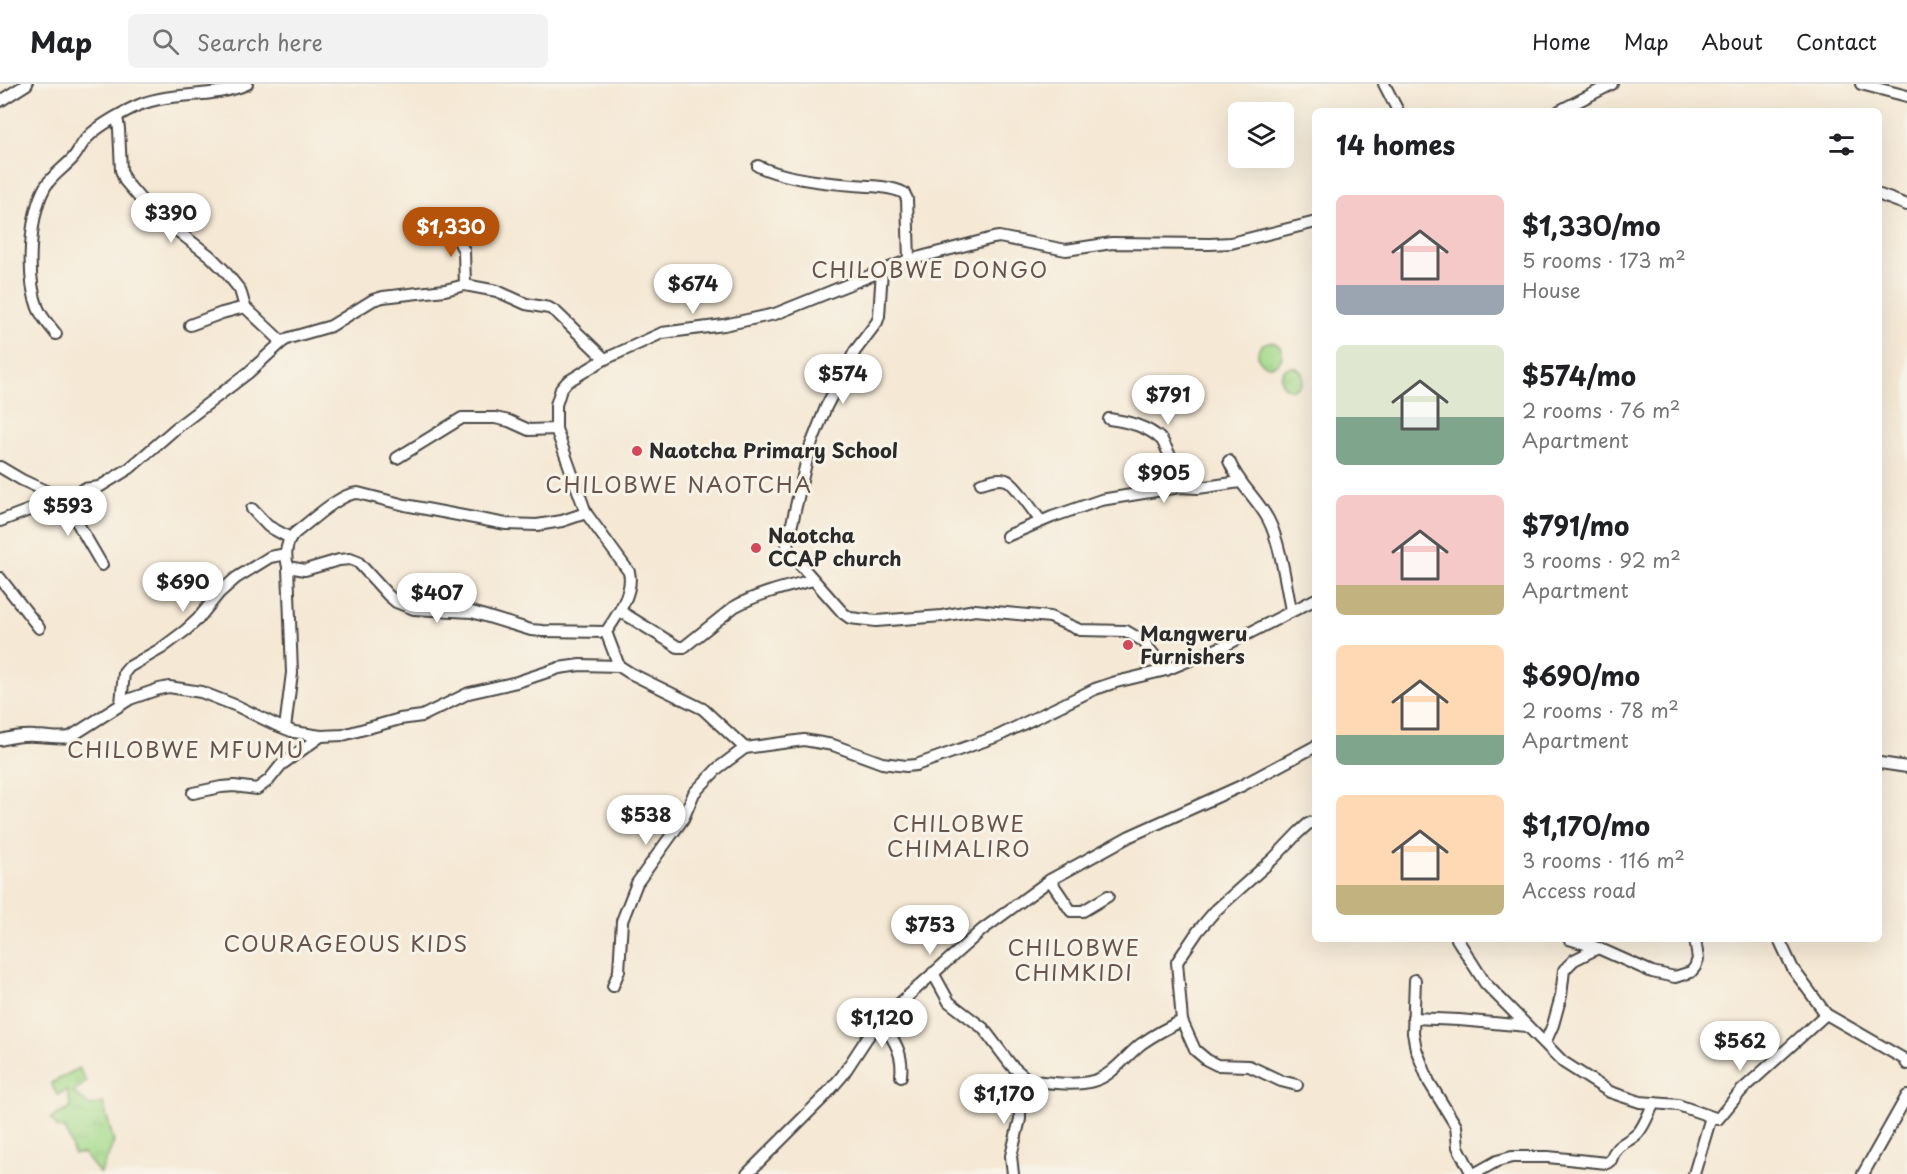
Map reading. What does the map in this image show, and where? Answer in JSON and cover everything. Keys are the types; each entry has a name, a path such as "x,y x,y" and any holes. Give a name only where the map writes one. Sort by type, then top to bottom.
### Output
{"street":[{"path":"0,101 27,84"},
{"path":"56,334 41,314 33,288 31,253 33,224 38,202 51,179 72,159 88,136 137,105 156,99 224,90 247,84"},
{"path":"1384,84 1396,108"},
{"path":"1565,108 1612,84"},
{"path":"1861,84 1907,96"},
{"path":"117,117 121,170 125,181 149,208 210,256 224,270 240,290 245,307 282,342"},
{"path":"758,166 781,175 904,193 907,199 909,260"},
{"path":"1882,196 1907,205"},
{"path":"606,632 620,611 631,578 586,513 556,429 556,405 561,389 572,378 605,359 662,333 724,325 774,314 909,260 999,237 1066,250 1112,243 1210,244 1232,243 1312,223"},
{"path":"452,227 464,251 465,285"},
{"path":"882,270 877,322 855,351 826,407 809,450 787,545 790,553 850,618 876,621 904,620 968,611 1050,617 1080,630 1126,631 1143,641 1166,670"},
{"path":"0,521 73,496 84,489 99,487 130,468 176,428 248,373 282,342 331,326 379,298 445,290 465,285 497,291 526,304 549,308 562,317 605,359"},
{"path":"190,325 245,307"},
{"path":"397,458 462,418 495,418 509,421 529,430 556,429"},
{"path":"1109,419 1135,424 1149,430 1162,440 1186,487"},
{"path":"1229,461 1240,482 1270,522 1292,610"},
{"path":"0,467 62,498"},
{"path":"981,483 995,479 1006,480 1015,485 1041,521"},
{"path":"1007,536 1041,521 1101,500 1186,487 1198,488 1240,482"},
{"path":"285,728 292,673 286,554 290,538 342,499 354,493 475,519 512,524 537,525 586,513"},
{"path":"73,496 77,522 102,565"},
{"path":"252,509 267,526 290,538"},
{"path":"121,704 124,673 129,667 162,648 192,625 219,592 236,578 270,557 286,554"},
{"path":"288,567 305,570 350,559 358,562 388,596 414,609 472,612 531,630 606,632"},
{"path":"0,578 39,628"},
{"path":"620,611 678,647 684,647 743,602 777,589 813,580"},
{"path":"613,986 619,971 622,921 637,883 682,819 697,788 718,768 746,748 804,740 833,745 882,763 916,765 998,736 1106,685 1166,670 1224,646 1312,601"},
{"path":"606,632 619,666"},
{"path":"0,740 13,736 31,735 70,737 121,704 139,695 169,687 195,690 294,732 321,736 343,735 400,719 417,717 470,693 517,682 559,668 580,665 619,666 703,709 746,748"},
{"path":"193,793 234,786 257,789 269,780 281,765 321,736"},
{"path":"747,1174 824,1097 882,1020 982,930 1050,880 1130,836 1241,786 1312,748"},
{"path":"1882,763 1907,767"},
{"path":"1297,1085 1281,1081 1249,1066 1217,1065 1195,1050 1182,1021 1177,962 1215,911 1312,822"},
{"path":"1050,880 1071,911 1083,911 1108,896"},
{"path":"1458,942 1485,983 1563,1062 1610,1092 1640,1102 1671,1103 1718,1119 1741,1090 1826,1014"},
{"path":"1579,942 1653,972 1676,977 1691,972 1695,967 1698,959 1695,942"},
{"path":"1780,942 1793,969 1826,1014 1904,1059 1907,1064"},
{"path":"1545,1043 1561,996 1564,970 1574,960 1598,948"},
{"path":"933,973 949,1002 983,1028 1011,1065 1027,1079 1046,1083 1092,1082 1104,1076 1141,1044 1182,1021"},
{"path":"1414,980 1413,1033 1416,1049 1429,1082 1456,1126 1458,1147 1473,1174 1497,1161 1512,1157 1548,1157 1607,1163 1619,1146 1641,1130 1654,1103"},
{"path":"1413,1018 1527,1026"},
{"path":"882,1020 897,1046 903,1063 901,1076"},
{"path":"1013,1174 1011,1156 1027,1079"},
{"path":"1863,1174 1907,1096"},
{"path":"1694,1174 1711,1117"}],"green space":[{"path":"1270,342 1278,346 1282,354 1278,362 1270,366 1262,362 1258,354 1262,346"},
{"path":"1292,367 1300,370 1303,378 1300,386 1292,389 1284,386 1281,378 1284,370"},
{"path":"79,1068 86,1082 73,1092 90,1106 103,1103 114,1142 100,1174 84,1154 74,1154 66,1130 57,1127 51,1118 71,1108 67,1090 57,1095 51,1083"}],"place":[{"name":"Naotcha Primary School","path":"637,451"},
{"name":"Naotcha CCAP church","path":"756,548"},
{"name":"Mangweru Furnishers","path":"1128,645"}],"district":[{"name":"CHILOBWE DONGO","path":"930,270"},
{"name":"CHILOBWE NAOTCHA","path":"679,485"},
{"name":"CHILOBWE MFUMU","path":"186,750"},
{"name":"CHILOBWE CHIMALIRO","path":"959,836"},
{"name":"COURAGEOUS KIDS","path":"346,944"},
{"name":"CHILOBWE CHIMKIDI","path":"1074,960"}]}
